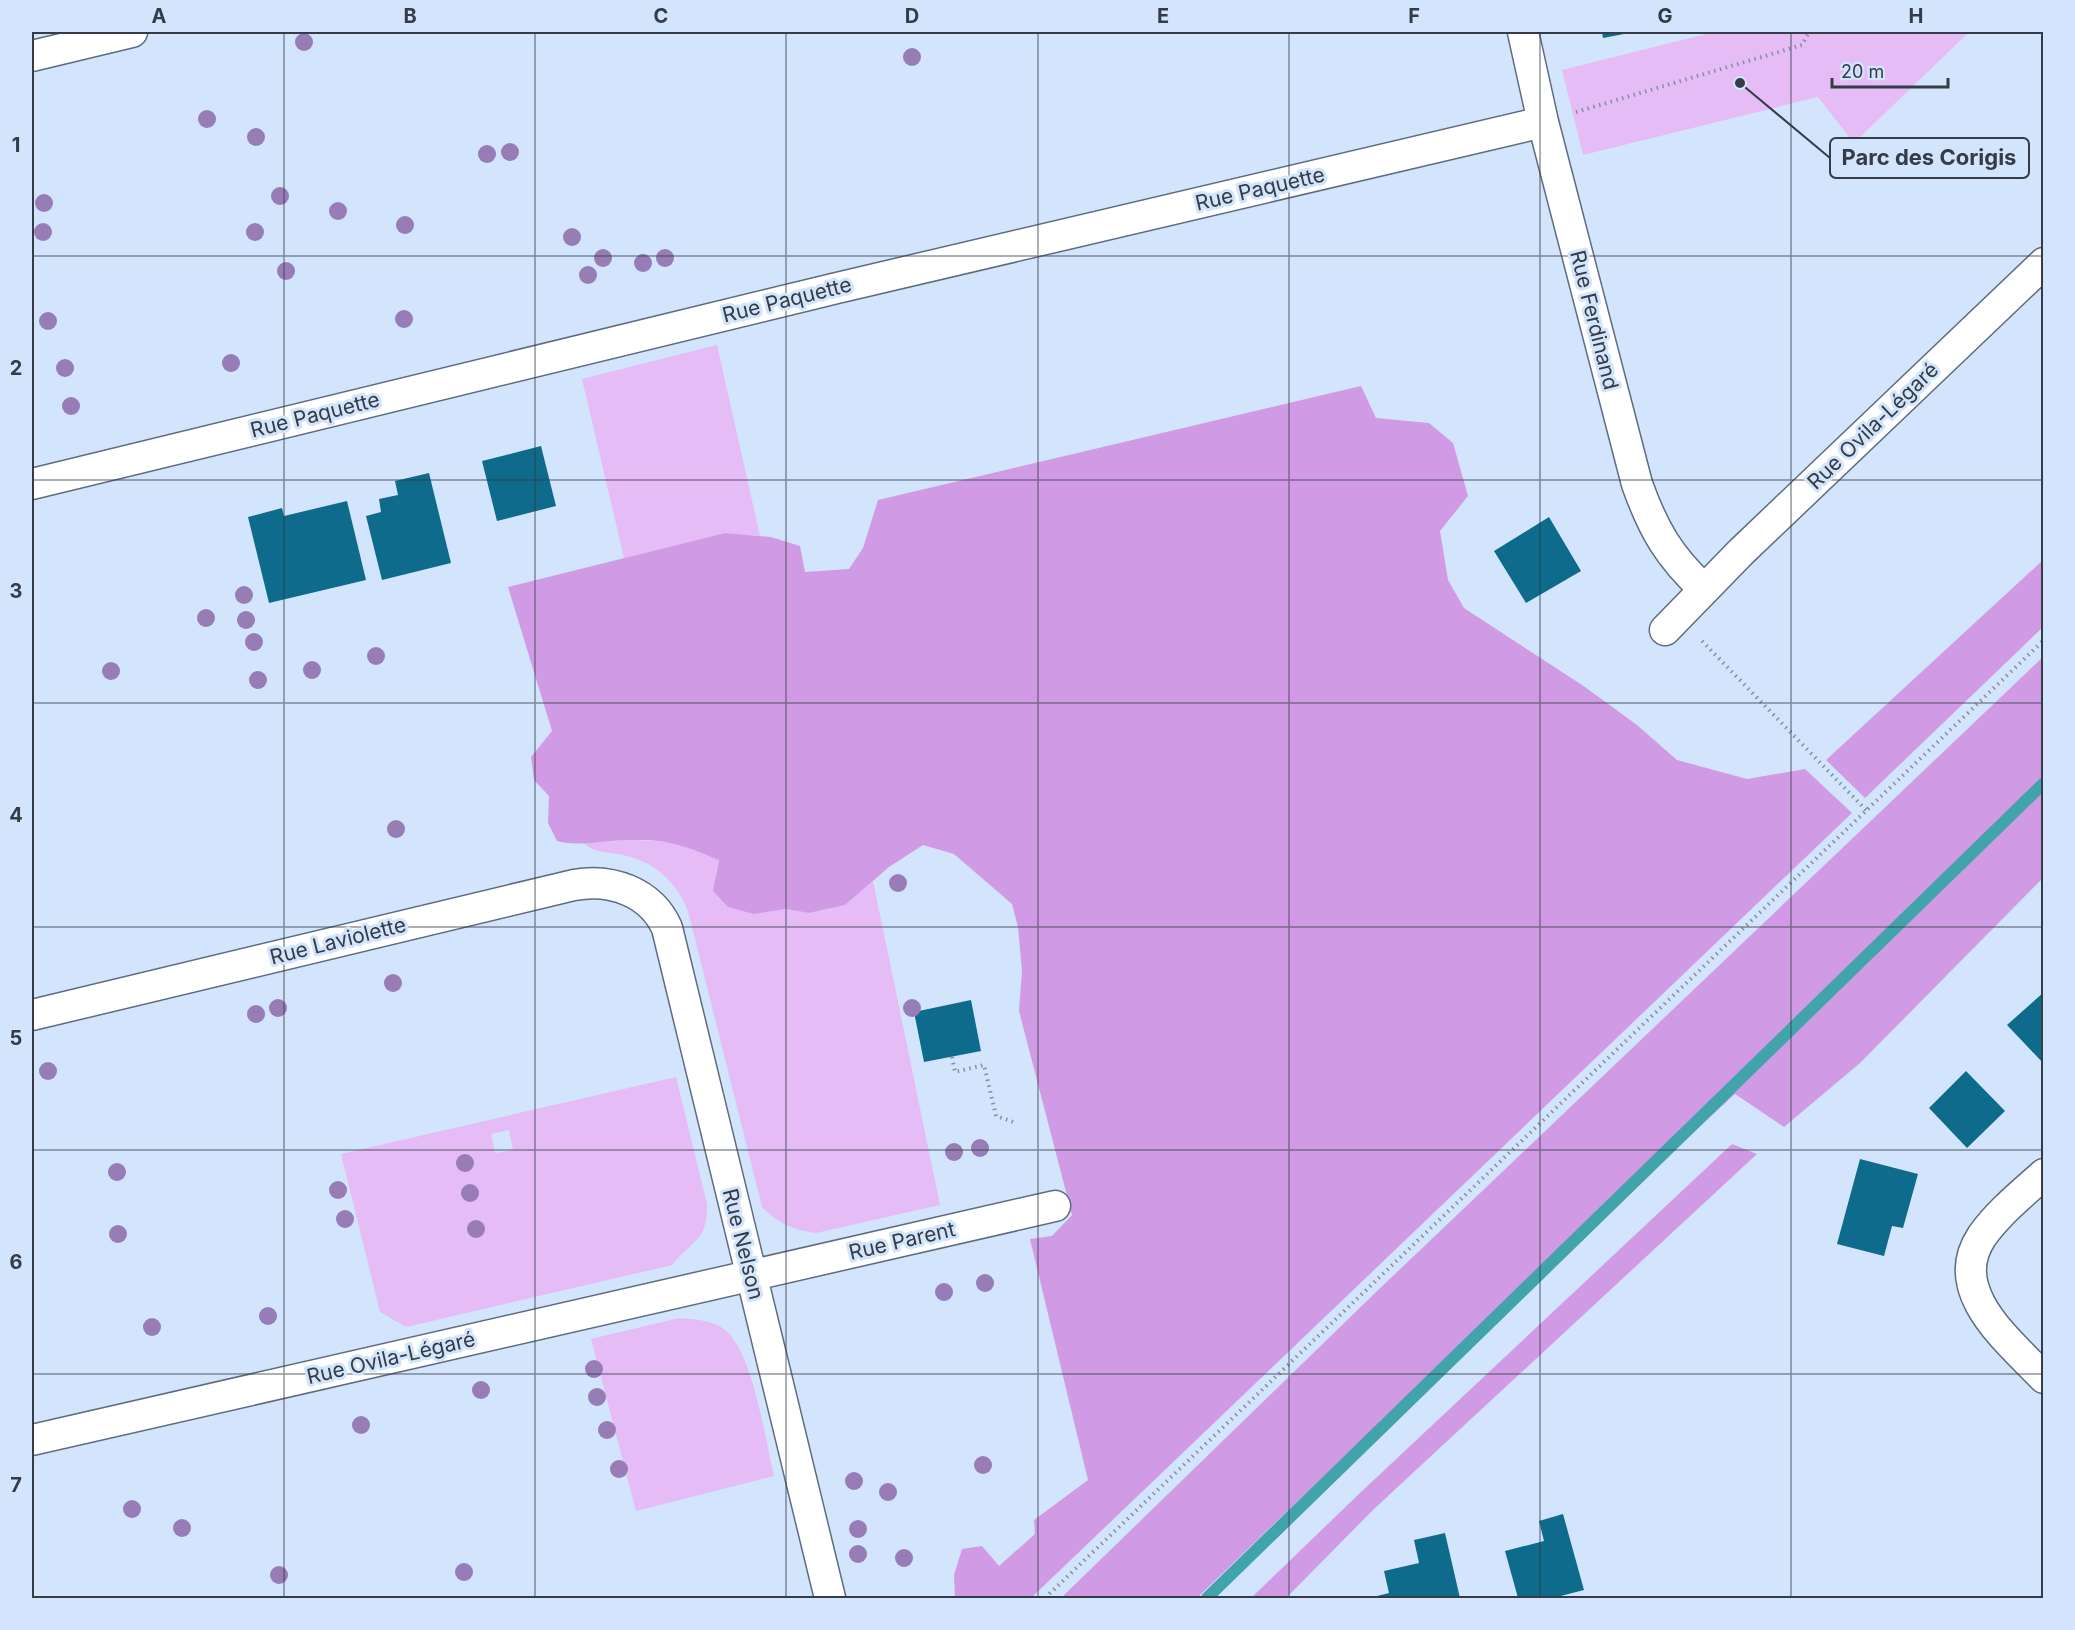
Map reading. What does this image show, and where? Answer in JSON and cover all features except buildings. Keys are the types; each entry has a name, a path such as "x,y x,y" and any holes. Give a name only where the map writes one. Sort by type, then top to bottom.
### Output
{"street":[{"path":"32,56 132,32"},
{"name":"Rue Ferdinand","path":"1523,32 1636,484 1654,526 1670,554 1704,590"},
{"name":"Rue Paquette","path":"32,484 825,291 1544,122"},
{"name":"Rue Ovila-Légaré","path":"1665,630 2043,263"},
{"name":"Rue Laviolette","path":"32,1016 574,885 599,883 623,888 643,897"},
{"name":"Rue Nelson","path":"643,897 657,909 667,928 830,1599"},
{"path":"2043,1174 1983,1235 1974,1251 1970,1267 1972,1288 1981,1307 2043,1378"},
{"name":"Rue Parent","path":"750,1275 1055,1206"},
{"name":"Rue Ovila-Légaré","path":"32,1440 750,1275"}],"path":[{"path":"1544,122 1802,45 1809,32"},
{"path":"1696,635 1866,810"},
{"path":"1045,1599 2043,640"},
{"path":"952,1057 955,1072 984,1065 996,1116 1016,1123"}],"shaded area":[{"path":"1714,32 1969,32 1854,143 1818,97 1583,155 1562,70"},
{"path":"717,345 760,536 725,533 624,558 582,379"},
{"path":"1361,386 1376,418 1429,423 1453,443 1468,496 1440,531 1448,580 1464,608 1585,687 1637,725 1677,760 1747,779 1805,769 1852,813 1031,1598 955,1598 954,1575 962,1549 982,1546 999,1566 1035,1534 1034,1520 1088,1480 1030,1239 1052,1236 1072,1215 1019,1011 1022,971 1018,927 1012,904 954,854 923,845 889,867 845,905 809,913 786,909 754,914 728,907 713,891 719,860 696,851 677,844 645,840 594,843 557,841 548,823 549,796 534,780 531,757 552,731 508,587 725,533 771,537 800,546 805,572 849,569 863,548 878,500"},
{"path":"2043,560 2043,627 1865,798 1826,760"},
{"path":"2043,657 2043,878 1860,1063 1784,1127 1735,1094 1356,1445 1197,1598 1061,1598 1374,1294"},
{"path":"633,840 674,842 719,860 716,873 754,914 786,909 809,913 845,905 873,881 940,1205 816,1233 786,1225 762,1207 688,911 683,900 663,874 645,862 623,855 598,851 583,843"},
{"path":"676,1077 707,1204 707,1216 702,1233 672,1265 406,1327 380,1312 341,1154","holes":["509,1130 513,1150 495,1153 491,1134"]},
{"path":"1732,1144 1757,1154 1374,1509 1286,1598 1251,1598 1361,1492"},
{"path":"679,1318 702,1320 714,1324 724,1329 734,1340 750,1375 774,1476 636,1511 591,1339"}],"waterway":[{"path":"1207,1598 2044,783"}],"place":[{"name":"Parc des Corigis","path":"1740,83"}]}
